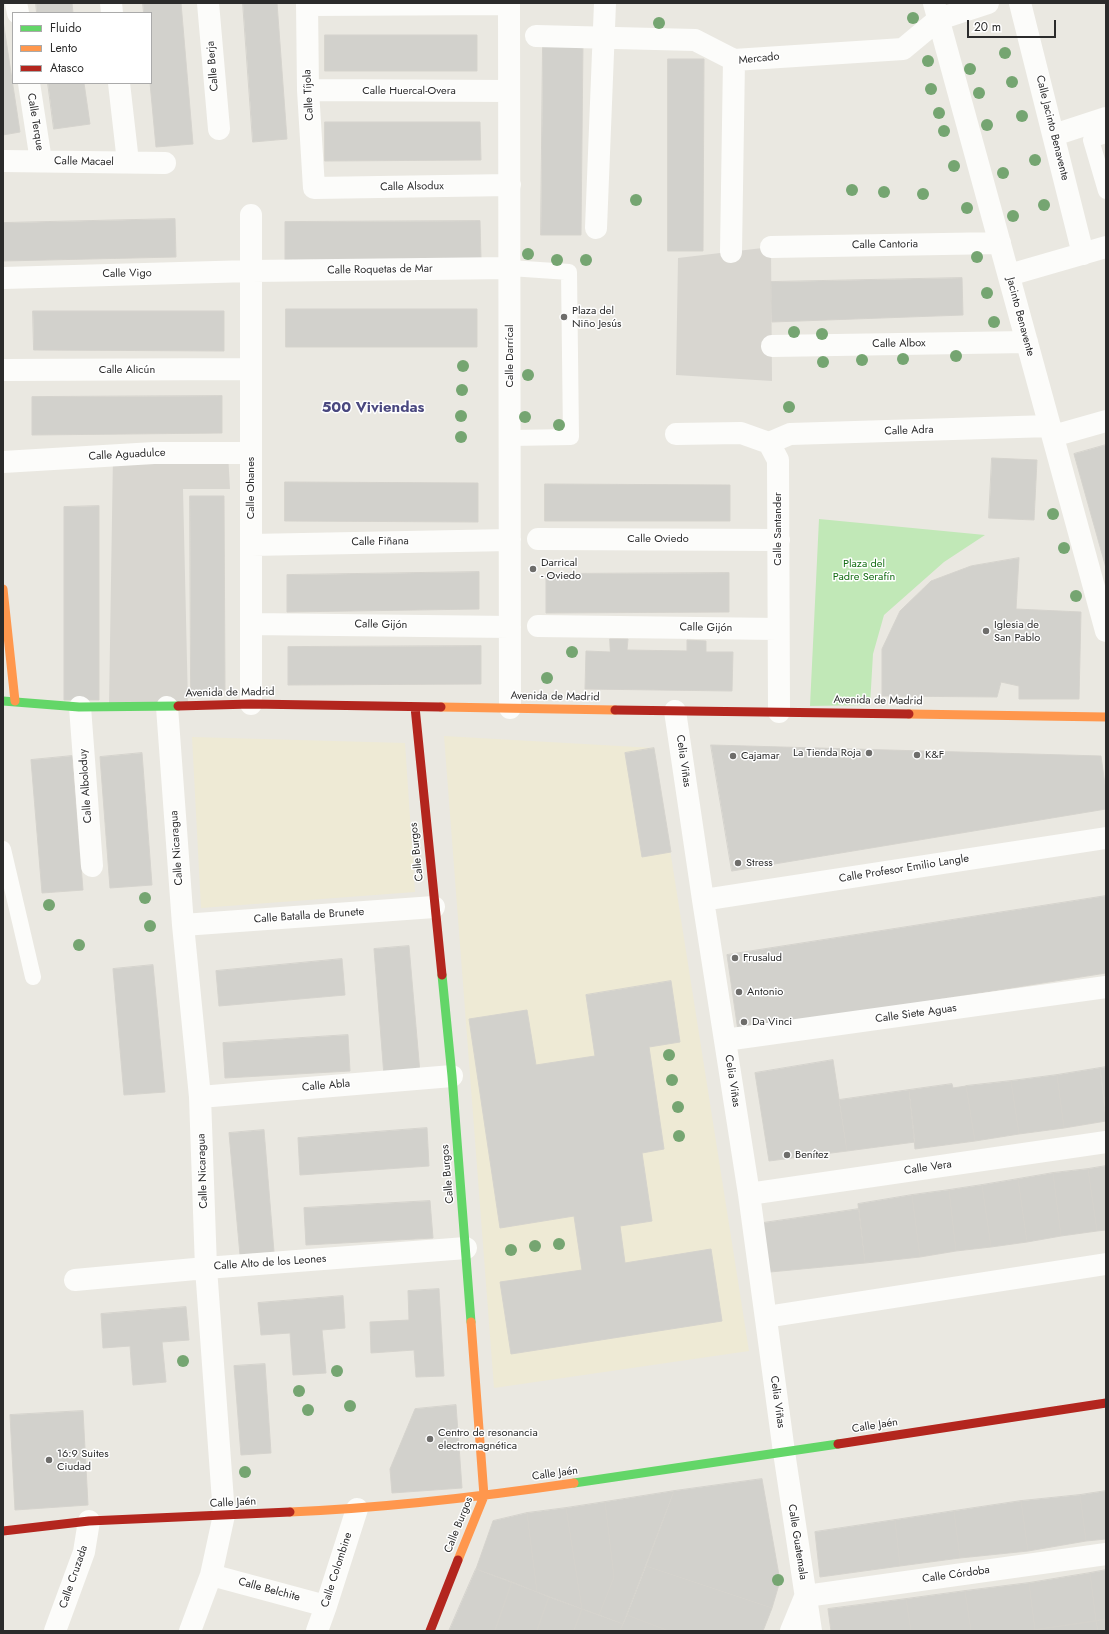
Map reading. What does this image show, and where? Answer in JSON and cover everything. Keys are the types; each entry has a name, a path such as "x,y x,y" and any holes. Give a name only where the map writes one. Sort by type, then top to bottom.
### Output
{"street":[{"name":"Calle Berja","path":"208,3 218,129"},
{"path":"596,228 605,3"},
{"path":"937,11 988,3"},
{"name":"Calle Jacinto Benavente","path":"1020,3 1083,254"},
{"path":"307,4 510,4"},
{"name":"Calle Tíjola","path":"307,4 308,90 314,188"},
{"name":"Calle Darrícal","path":"510,4 510,708"},
{"name":"Mercado","path":"731,252 734,60 903,49 937,11"},
{"name":"Jacinto Benavente","path":"937,11 1106,631"},
{"path":"536,36 695,40 734,60"},
{"name":"Calle Terque","path":"29,84 41,161"},
{"path":"120,84 128,162"},
{"name":"Calle Huercal-Overa","path":"308,90 509,91"},
{"path":"1054,134 1106,118"},
{"name":"Calle Macael","path":"3,161 165,163"},
{"name":"Calle Alsodux","path":"314,188 510,185"},
{"name":"Calle Ohanes","path":"251,215 251,704"},
{"name":"Calle Cantoria","path":"771,247 1000,243"},
{"path":"1009,275 1106,247"},
{"name":"Calle Roquetas de Mar","path":"251,271 510,268"},
{"name":"Calle Vigo","path":"3,278 251,271"},
{"name":"Calle Albox","path":"772,346 1027,342"},
{"name":"Calle Alicún","path":"3,370 251,369"},
{"name":"Calle Adra","path":"768,442 790,434 1051,431 1106,421"},
{"path":"676,434 741,433 768,442"},
{"name":"Calle Santander","path":"768,442 778,460 778,712"},
{"name":"Calle Aguadulce","path":"3,462 154,453 251,454"},
{"name":"Calle Oviedo","path":"538,539 779,540"},
{"name":"Calle Fiñana","path":"251,545 510,540"},
{"path":"3,589 16,702"},
{"name":"Calle Gijón","path":"251,624 510,627"},
{"name":"Calle Gijón","path":"538,626 778,629"},
{"name":"Avenida de Madrid","path":"3,701 80,707 167,707 188,705 251,704 1106,717"},
{"name":"Calle Alboloduy","path":"80,707 92,866"},
{"name":"Calle Nicaragua","path":"167,707 183,925 200,1097 206,1268 224,1515 211,1575 190,1631"},
{"name":"Calle Burgos","path":"415,707 452,1076 484,1496 430,1631"},
{"name":"Celia Viñas","path":"675,711 749,1194 784,1452"},
{"name":"Calle Profesor Emilio Langle","path":"703,900 1106,838"},
{"name":"Calle Batalla de Brunete","path":"183,925 434,907"},
{"name":"Calle Siete Aguas","path":"725,1040 1106,987"},
{"name":"Calle Abla","path":"200,1097 452,1076"},
{"name":"Calle Vera","path":"749,1194 1106,1142"},
{"name":"Calle Alto de los Leones","path":"75,1280 206,1268 466,1248"},
{"path":"766,1317 1106,1264"},
{"name":"Calle Jaén","path":"3,1531 89,1522 356,1509 484,1496 1106,1403"},
{"name":"Calle Guatemala","path":"784,1452 811,1631"},
{"name":"Calle Colombine","path":"317,1631 356,1509"},
{"name":"Calle Cruzada","path":"55,1631 84,1552 89,1522"},
{"name":"Calle Córdoba","path":"806,1596 1106,1554"},
{"name":"Calle Belchite","path":"211,1575 326,1606"},
{"path":"791,1631 806,1596"}],"lane":[{"path":"1106,135 1091,140 1106,191"},
{"path":"510,268 569,272 571,437 510,438"},
{"path":"3,849 34,977"}],"shaded area":[{"path":"771,247 772,381 676,375 678,258"},
{"path":"228,453 230,489 183,489 188,705 109,706 113,455"},
{"path":"444,736 654,748 749,1351 494,1388"},
{"path":"192,737 405,743 415,892 201,908"}],"green space":[{"name":"Plaza del Padre Serafín","path":"819,519 985,535 944,562 884,615 873,654 870,705 810,706"}],"building":[{"path":"36,3 72,3 73,12 37,12"},
{"path":"143,3 181,3 193,144 156,147 150,84 152,84 152,12 144,12"},
{"path":"243,3 277,3 287,139 253,142"},
{"path":"3,20 20,132 3,135"},
{"path":"325,35 477,35 477,71 325,71"},
{"path":"543,42 583,42 581,235 541,235"},
{"path":"668,59 704,59 703,251 668,251"},
{"path":"48,84 84,84 90,124 54,129"},
{"path":"325,122 480,122 481,160 325,161"},
{"path":"175,219 176,257 3,261 3,223"},
{"path":"480,221 481,259 285,260 285,222"},
{"path":"962,278 963,315 772,322 771,282"},
{"path":"286,309 477,309 477,347 286,347"},
{"path":"33,311 224,311 224,351 34,350"},
{"path":"222,396 222,433 32,435 32,397"},
{"path":"1106,445 1106,568 1074,454"},
{"path":"992,458 1037,460 1034,520 989,518"},
{"path":"285,482 478,483 478,522 285,521"},
{"path":"545,484 730,485 730,521 545,521"},
{"path":"190,496 224,496 225,690 191,690"},
{"path":"99,506 99,700 64,700 64,507"},
{"name":"Iglesia de San Pablo","path":"1019,558 1016,609 1081,612 1079,699 1019,699 1019,686 1001,682 997,697 882,696 882,649 900,611 931,581 971,566"},
{"path":"479,572 479,609 287,612 287,575"},
{"path":"729,573 729,612 546,613 546,574"},
{"path":"610,639 628,639 627,650 687,651 687,640 706,641 706,652 733,652 732,691 585,689 586,651 610,652"},
{"path":"481,646 481,684 288,685 288,647"},
{"path":"711,745 1101,756 1106,792 1106,809 732,871"},
{"path":"654,748 671,852 642,857 625,753"},
{"path":"142,753 152,885 110,888 100,757"},
{"path":"72,756 83,890 42,893 31,760"},
{"path":"1106,896 1106,973 738,1031 727,955"},
{"path":"409,946 420,1073 384,1076 374,949"},
{"path":"342,959 345,995 219,1006 216,971"},
{"path":"153,965 165,1092 124,1095 113,969"},
{"path":"671,981 680,1042 649,1047 664,1149 642,1153 652,1221 620,1226 625,1263 711,1249 722,1321 511,1354 500,1282 582,1270 574,1216 500,1228 469,1019 527,1010 536,1065 595,1056 586,995"},
{"path":"348,1035 350,1071 225,1078 223,1043"},
{"path":"833,1060 847,1151 769,1161 755,1073"},
{"path":"1106,1067 1106,1111 1100,1068"},
{"path":"1100,1068 1106,1121 1064,1128 1057,1075"},
{"path":"1057,1075 1064,1128 1019,1134 1011,1081"},
{"path":"1011,1081 1019,1134 975,1141 966,1086"},
{"path":"952,1084 953,1088 966,1086 975,1141 915,1149 909,1090"},
{"path":"909,1090 915,1142 847,1151 839,1100"},
{"path":"427,1128 429,1166 300,1175 298,1138"},
{"path":"264,1130 274,1252 240,1255 229,1133"},
{"path":"1106,1166 1106,1230 1097,1231 1088,1169"},
{"path":"1088,1169 1097,1231 1061,1236 1053,1173"},
{"path":"1053,1173 1061,1236 1027,1242 1018,1179"},
{"path":"1018,1179 1027,1242 991,1247 982,1185"},
{"path":"982,1185 991,1247 956,1251 949,1190"},
{"path":"949,1190 956,1251 920,1257 912,1195"},
{"path":"912,1195 920,1257 865,1263 858,1204"},
{"path":"430,1201 433,1238 306,1245 304,1208"},
{"path":"859,1209 865,1263 770,1272 763,1223"},
{"path":"439,1289 444,1376 416,1377 414,1350 371,1353 370,1322 409,1320 408,1291"},
{"path":"343,1296 345,1328 322,1330 326,1373 293,1375 290,1333 261,1335 258,1303"},
{"path":"186,1307 189,1340 162,1342 166,1382 133,1385 130,1346 103,1348 101,1314"},
{"path":"265,1364 271,1453 241,1455 234,1366"},
{"name":"Centro de resonancia electromagnética","path":"456,1405 462,1488 392,1493 390,1469 415,1409"},
{"name":"16:9 Suites Ciudad","path":"83,1411 88,1505 15,1510 10,1415"},
{"path":"762,1479 780,1581 772,1608 646,1566 674,1491"},
{"path":"674,1491 623,1624 599,1615 614,1577 605,1502"},
{"path":"1106,1491 1106,1539 1086,1541 1080,1495"},
{"path":"1080,1495 1086,1541 1028,1551 1021,1501"},
{"path":"1021,1501 1028,1551 960,1558 954,1511"},
{"path":"605,1502 614,1577 599,1615 582,1609 566,1508"},
{"path":"566,1508 582,1609 537,1592 527,1513"},
{"path":"954,1511 960,1558 900,1566 895,1520"},
{"path":"527,1513 537,1592 476,1569 493,1521"},
{"path":"895,1520 900,1566 820,1577 815,1532"},
{"path":"646,1566 772,1608 763,1631 669,1631 627,1615"},
{"path":"476,1569 512,1582 495,1631 449,1631"},
{"path":"1106,1570 1106,1619 1096,1621 1090,1573"},
{"path":"1090,1573 1096,1621 1035,1630 1029,1583"},
{"path":"512,1582 549,1597 537,1631 495,1631"},
{"path":"1029,1583 1035,1630 971,1631 965,1591"},
{"path":"965,1591 971,1631 911,1631 906,1599"},
{"path":"549,1597 582,1609 574,1631 537,1631"},
{"path":"906,1599 911,1631 831,1631 828,1609"},
{"path":"582,1609 623,1624 620,1631 574,1631"},
{"path":"627,1615 669,1631 620,1631"},
{"path":"1106,1619 1106,1631 1098,1631 1096,1621"},
{"path":"1096,1621 1098,1631 1035,1630"}],"traffic: fast":[{"path":"3,701 79,707 178,706"},
{"path":"442,975 452,1076 471,1322"},
{"path":"574,1483 838,1444"}],"traffic: slow":[{"path":"3,589 15,701"},
{"path":"441,707 615,710"},
{"path":"909,714 1106,717"},
{"path":"458,1560 484,1496 471,1322"},
{"path":"290,1512 361,1508 432,1501 574,1483"}],"traffic: jam":[{"path":"178,706 251,704 441,707"},
{"path":"415,707 442,975"},
{"path":"615,710 909,714"},
{"path":"838,1444 1106,1403"},
{"path":"3,1531 89,1521 290,1512"},
{"path":"430,1631 458,1560"}],"place":[{"name":"Plaza del Niño Jesús","path":"564,317"},
{"name":"Darrical - Oviedo","path":"533,569"},
{"name":"Iglesia de San Pablo","path":"986,631"},
{"name":"La Tienda Roja","path":"869,753"},
{"name":"K&F","path":"917,755"},
{"name":"Cajamar","path":"733,756"},
{"name":"Stress","path":"738,863"},
{"name":"Frusalud","path":"735,958"},
{"name":"Antonio","path":"739,992"},
{"name":"Da Vinci","path":"744,1022"},
{"name":"Benítez","path":"787,1155"},
{"name":"Centro de resonancia electromagnética","path":"430,1439"},
{"name":"16:9 Suites Ciudad","path":"49,1460"}],"district":[{"name":"500 Viviendas","path":"373,408"}]}
